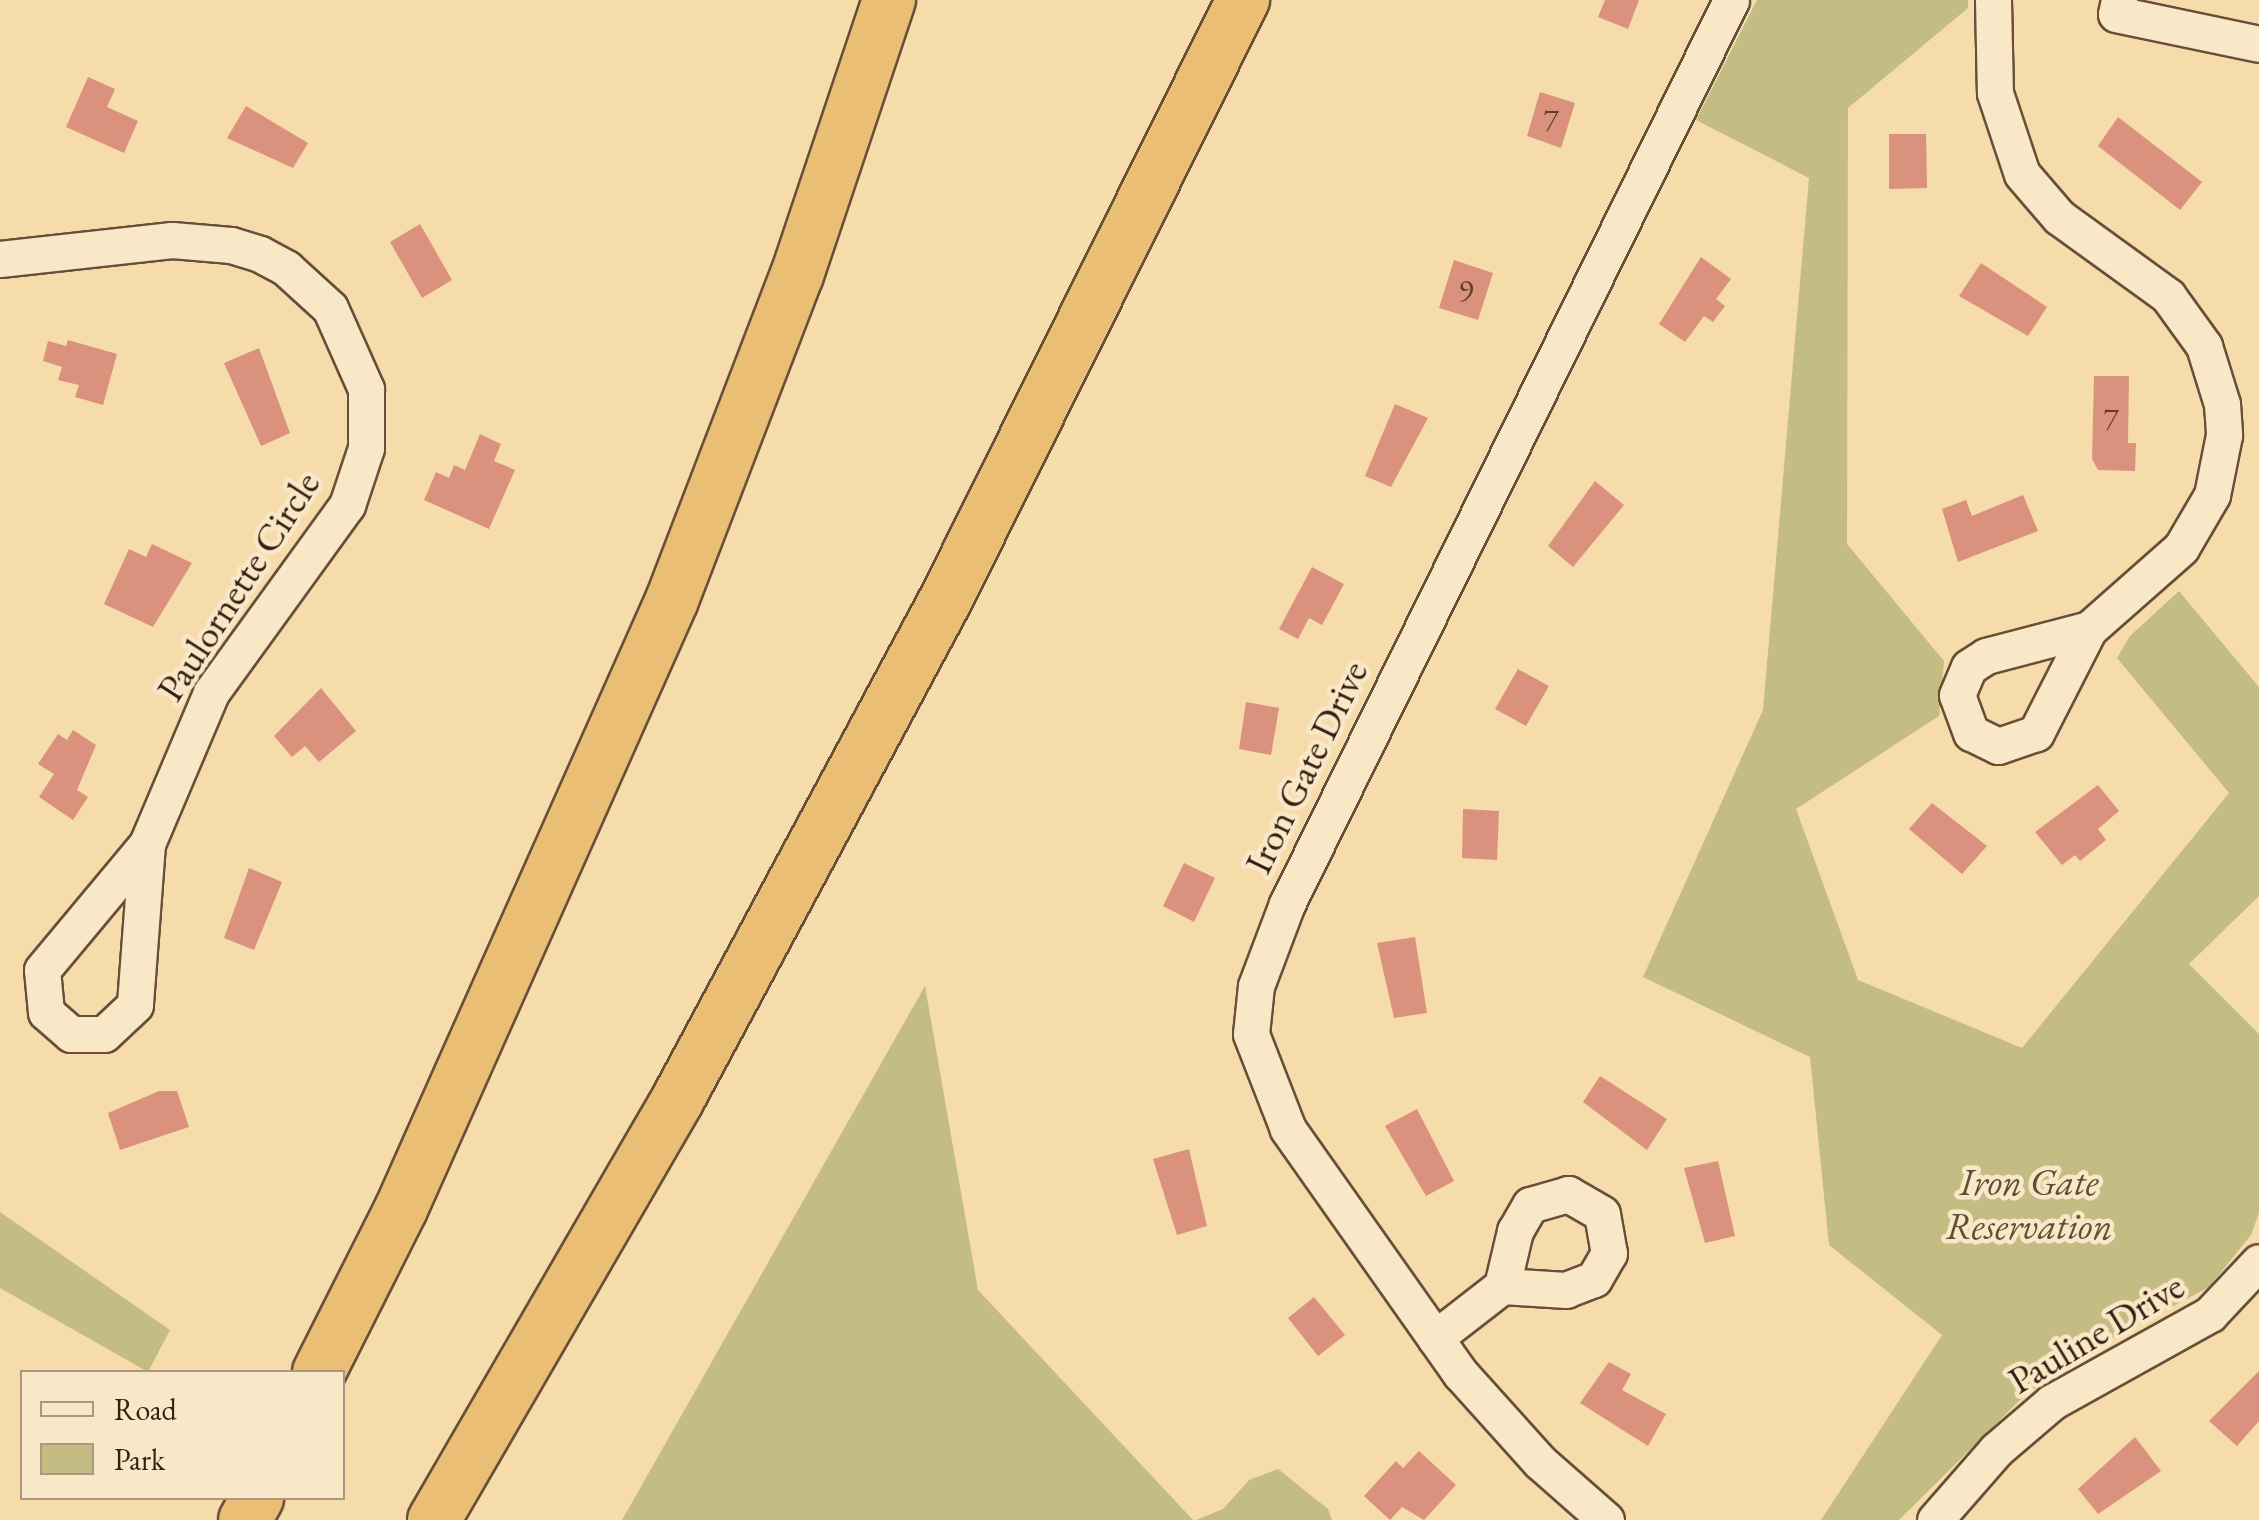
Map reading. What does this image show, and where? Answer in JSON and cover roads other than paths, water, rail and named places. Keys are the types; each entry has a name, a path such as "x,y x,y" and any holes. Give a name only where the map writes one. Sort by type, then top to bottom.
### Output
{"highway":[{"path":"320,1370 401,1208 672,600 797,275 889,0"},
{"path":"434,1520 678,1099 946,599 1242,0"}],"street":[{"name":"Iron Gate Drive","path":"1606,1520 1540,1462 1434,1338 1288,1129 1252,1034 1256,986 1286,904 1731,0"},
{"path":"1994,0 1995,93 2022,174 2059,217 2168,296 2204,346 2222,404 2220,465 2199,523 2160,570 2090,629"},
{"path":"2119,0 2116,14 2259,44"},
{"name":"Paulornette Circle","path":"0,259 172,240 232,245 260,254 286,268 330,308 366,389 366,448 347,505 211,693 148,844 42,970 46,1012 71,1034 104,1034 135,1005 148,844"},
{"name":"Pauline Drive","path":"1936,1520 2022,1426 2086,1379 2210,1314 2259,1262"},
{"path":"1434,1338 1502,1286"}],"park label":[{"name":"Iron Gate Reservation","path":"2029,1204"}]}
